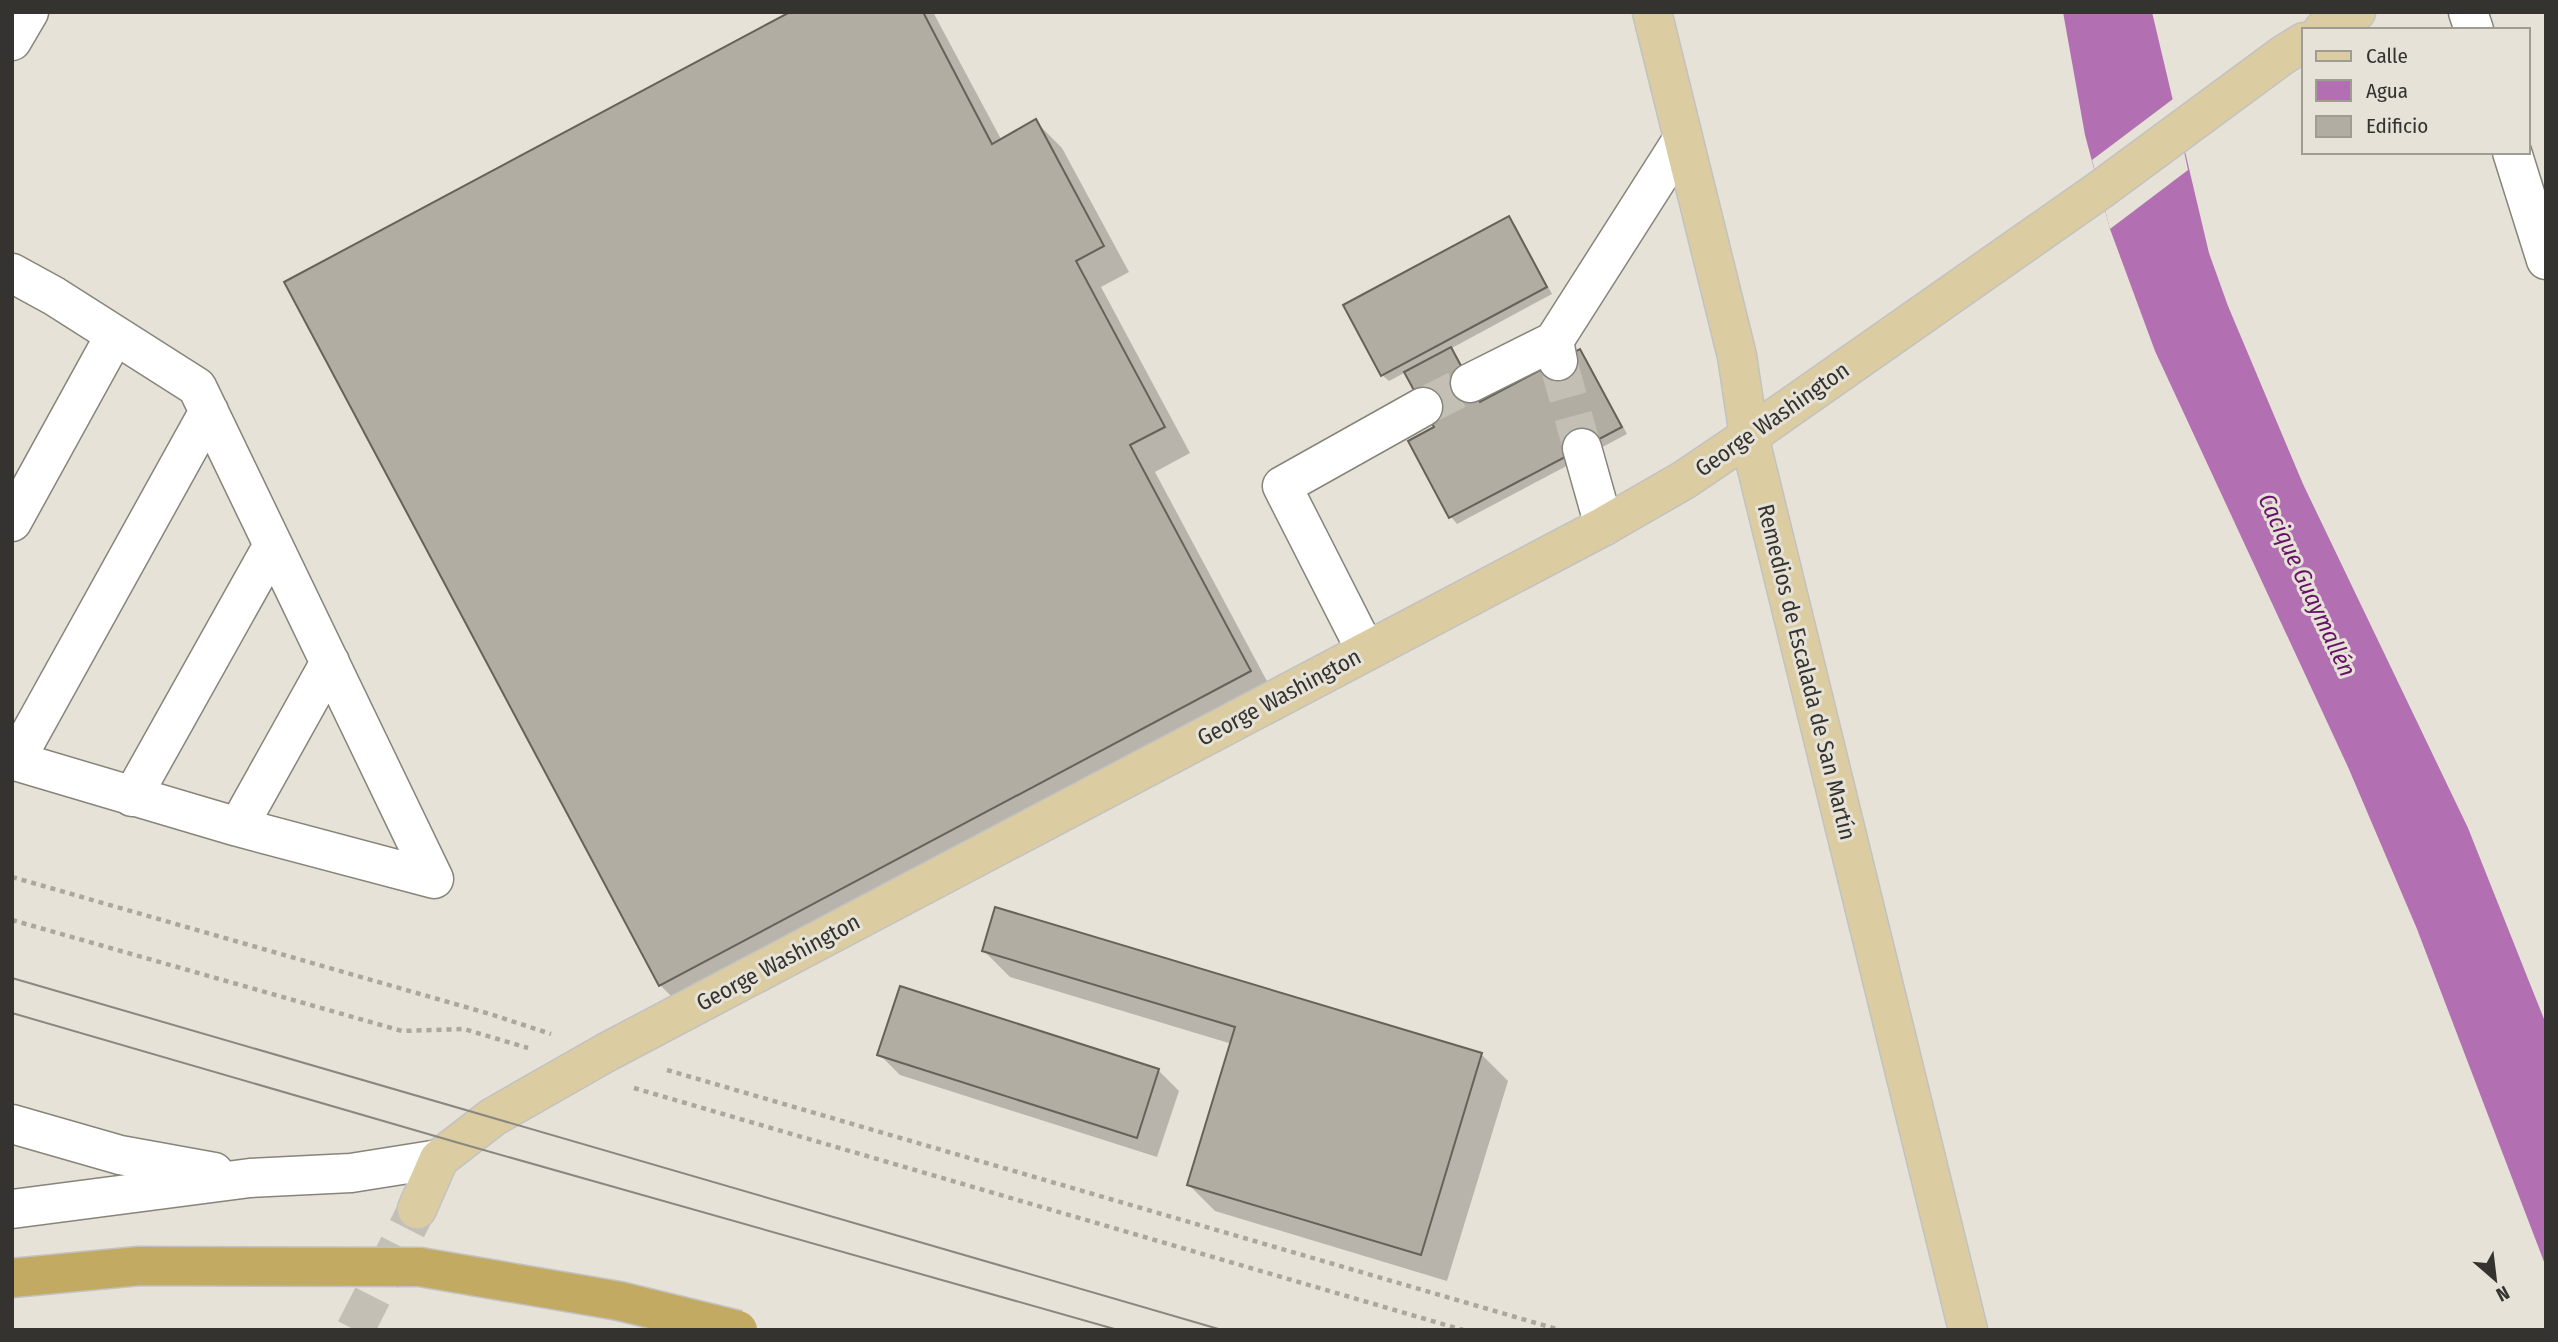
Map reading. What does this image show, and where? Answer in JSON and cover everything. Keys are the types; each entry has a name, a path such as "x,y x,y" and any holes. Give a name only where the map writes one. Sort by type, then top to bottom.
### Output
{"highway":[{"path":"12,1278 139,1266 420,1267 619,1301 738,1330"}],"main road":[{"name":"Remedios de Escalada de San Martín","path":"1652,12 1737,356 1749,436 1968,1330"},
{"path":"2327,28 2356,12"},
{"name":"George Washington","path":"417,1209 439,1159 493,1117 596,1059 1604,526 1684,480 2100,190 2302,42"}],"street":[{"path":"12,41 29,12"},
{"path":"1470,383 1556,351 1682,140"},
{"path":"2513,154 2546,260"},
{"path":"12,273 54,296 197,387 209,411 273,545 330,662 434,879 238,827 13,760 209,411"},
{"path":"12,522 115,335"},
{"path":"1366,651 1282,486 1423,407"},
{"path":"1582,448 1604,526"},
{"path":"132,797 273,545"},
{"path":"238,827 330,662"},
{"path":"12,1124 120,1155 250,1178"},
{"path":"12,1209 250,1178 351,1173 439,1159"}],"path":[{"path":"12,877 490,1014 596,1059 622,1084 1463,1330"},
{"path":"12,920 401,1031 464,1028 596,1059 1560,1330"}],"water":[{"name":"Cacique Guaymallén","path":"2063,12 2152,12 2209,253 2228,306 2303,484 2468,828 2546,1024 2546,1267 2417,929 2348,767 2155,351 2110,229 2085,135"}],"pier":[{"path":"2173,99 2188,170 2110,229 2092,160"}],"building":[{"path":"790,12 923,12 992,144 1036,119 1104,246 1076,261 1165,427 1130,445 1251,671 659,986 284,282"},
{"path":"1509,216 1547,287 1381,376 1343,305"},
{"path":"1451,347 1480,402 1580,349 1622,427 1449,518 1408,441 1434,427 1404,372"},
{"path":"995,907 1482,1053 1421,1255 1187,1185 1235,1027 982,951"},
{"path":"900,986 1159,1069 1137,1138 877,1055"}],"tunnel":[{"path":"1558,361 1582,448"},
{"path":"1423,407 1470,383"},
{"path":"355,1330 417,1209"}],"tram line":[{"path":"12,978 1222,1330"},
{"path":"12,1013 1118,1330"}]}
